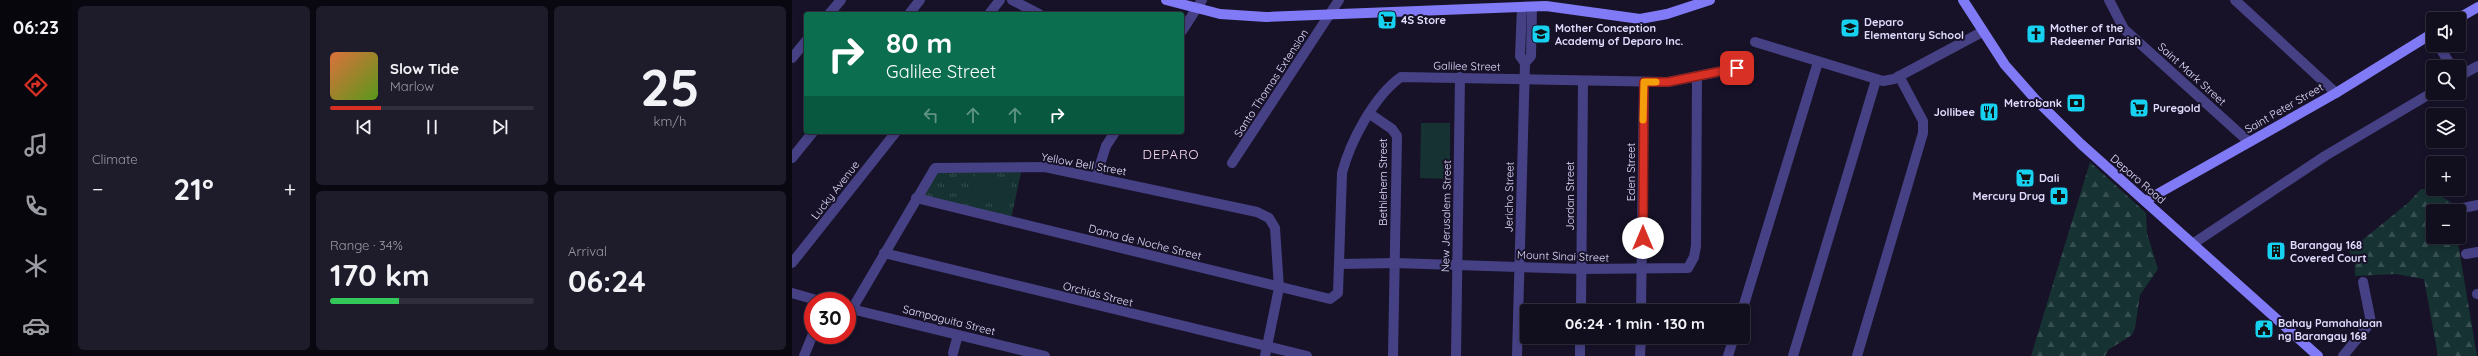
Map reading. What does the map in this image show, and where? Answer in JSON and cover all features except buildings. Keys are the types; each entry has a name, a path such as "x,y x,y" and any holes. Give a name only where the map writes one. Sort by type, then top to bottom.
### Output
{"street":[{"path":"831,12 841,0"},
{"path":"911,12 920,0"},
{"path":"991,12 1000,0"},
{"path":"1012,0 1035,12"},
{"path":"1166,0 1196,10 1241,16 1329,16 1527,7 1545,3 1640,19 1667,14 1710,0"},
{"path":"1184,28 1202,0"},
{"name":"Santo Thomas Extension","path":"1232,163 1339,0"},
{"name":"Deparo Road","path":"1963,0 2005,66 2080,144 2194,243 2318,356"},
{"name":"Saint Mark Street","path":"2109,0 2124,29 2249,142"},
{"path":"2236,0 2336,93"},
{"name":"Jericho Street","path":"1517,356 1524,79 1525,63 1531,56 1527,7"},
{"path":"2466,14 2478,7"},
{"path":"1755,42 1876,80 1889,81 1982,32"},
{"name":"Saint Peter Street","path":"2145,201 2336,93 2426,38"},
{"path":"792,58 804,43"},
{"path":"1744,304 1818,62"},
{"path":"2466,72 2478,66"},
{"name":"Galilee Street","path":"1340,264 1342,173 1355,137 1392,84 1401,77 1668,82 1737,68"},
{"path":"1857,356 1923,133 1923,121 1899,76"},
{"name":"New Jerusalem Street","path":"1456,356 1460,77"},
{"name":"Mount Sinai Street","path":"1340,264 1457,264 1643,270 1688,268 1694,257 1697,77"},
{"path":"1792,356 1876,80"},
{"name":"Jordan Street","path":"1581,304 1583,81"},
{"name":"Eden Street","path":"1642,304 1644,82"},
{"path":"2194,243 2325,156 2426,96"},
{"name":"Bethlehem Street","path":"1370,114 1392,129 1397,136 1395,263"},
{"path":"792,158 811,134"},
{"name":"Lucky Avenue","path":"792,263 894,134"},
{"path":"1096,177 1106,146 1114,134"},
{"name":"Yellow Bell Street","path":"856,297 934,168 1045,167 1257,212 1269,218 1275,228 1279,288 1266,351"},
{"name":"Dama de Noche Street","path":"916,198 1279,288 1330,299 1338,293 1340,264"},
{"path":"2466,207 2478,204"},
{"path":"2466,254 2478,252"},
{"name":"Orchids Street","path":"884,253 1266,351 1307,356"},
{"path":"1393,356 1395,263"},
{"path":"2343,356 2371,322 2362,282"},
{"path":"792,293 804,296"},
{"name":"Sampaguita Street","path":"856,310 1045,356"},
{"path":"953,352 958,335"},
{"path":"804,356 809,344"},
{"path":"1580,344 1580,356"},
{"path":"1640,356 1641,344"},
{"path":"1728,356 1732,344"}],"green space":[{"path":"1421,123 1450,123 1450,179 1420,178"},
{"path":"2090,162 2146,213 2147,233 2158,269 2140,295 2135,328 2132,335 2108,350 2105,356 2031,356"},
{"path":"1022,168 1011,219 918,197 935,169"},
{"path":"976,171 1012,180 1006,206 970,197"},
{"path":"2421,189 2426,189 2426,196 2440,196 2451,202 2451,204 2426,204 2426,244 2458,244 2477,356 2438,356 2424,279 2395,274 2355,276 2355,261 2349,251 2408,203"}],"slow traffic":[{"path":"1643,120 1644,82 1656,82"}],"place":[{"name":"4S Store","path":"1387,20"},
{"name":"Deparo Elementary School","path":"1850,28"},
{"name":"Mother Conception Academy of Deparo Inc.","path":"1541,34"},
{"name":"Mother of the Redeemer Parish","path":"2036,34"},
{"name":"Metrobank","path":"2076,103"},
{"name":"Puregold","path":"2139,108"},
{"name":"Jollibee","path":"1989,112"},
{"name":"Dali","path":"2025,178"},
{"name":"Mercury Drug","path":"2059,196"},
{"name":"Barangay 168 Covered Court","path":"2276,251"},
{"name":"Bahay Pamahalaan ng Barangay 168","path":"2264,329"}],"district":[{"name":"DEPARO","path":"1171,154"}],"route":[{"path":"1643,238 1644,82 1668,82 1737,68"}]}
